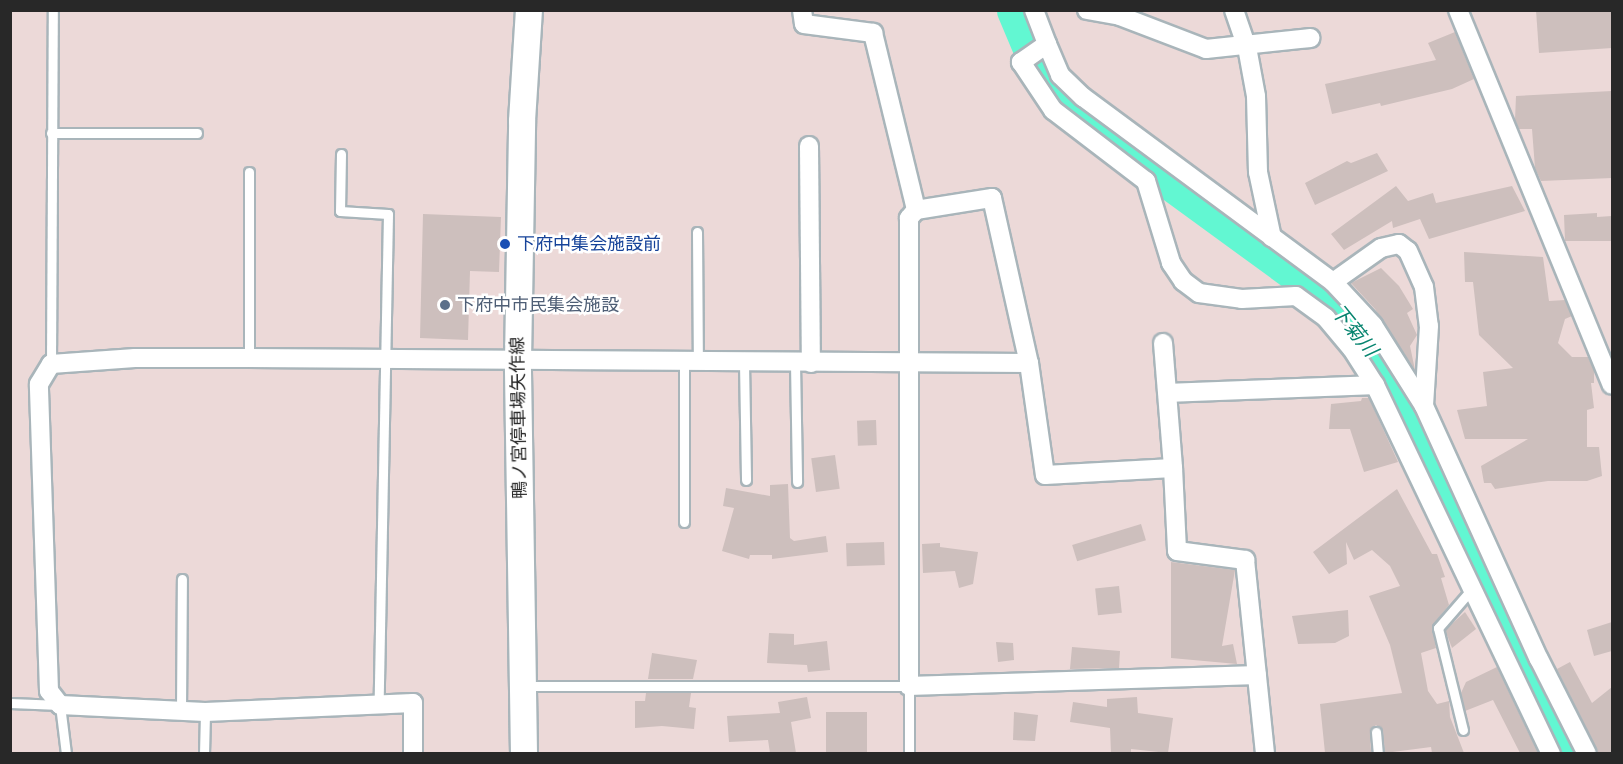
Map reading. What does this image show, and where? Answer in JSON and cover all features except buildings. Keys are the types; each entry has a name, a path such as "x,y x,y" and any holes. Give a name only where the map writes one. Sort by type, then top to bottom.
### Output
{"main road":[{"name":"鴨ノ宮停車場矢作線","path":"524,753 518,360 522,121 529,10"}],"street":[{"path":"802,10 804,24 873,33 916,210"},
{"path":"1034,10 1060,75 1083,97 1334,282 1373,325 1424,406 1539,659 1587,753"},
{"path":"1087,10 1120,16 1206,49 1247,47 1310,38"},
{"path":"1234,10 1247,47 1256,96 1258,172 1272,238"},
{"path":"1458,10 1612,385"},
{"path":"1047,44 1021,62 1053,110 1146,182 1171,263 1183,281 1199,293 1242,299 1296,296 1326,318 1375,385 1471,590 1551,753"},
{"path":"803,363 809,147"},
{"path":"1173,468 1045,475 1029,363 992,198 916,210 909,218 909,686 1203,680 1257,675"},
{"path":"1334,282 1381,248 1399,244 1408,251 1424,287 1429,326 1424,406"},
{"path":"1163,343 1177,551 1245,560 1264,753"},
{"path":"413,753 413,703 379,702 204,712 60,705 49,691 39,396 39,384 51,364 135,358 1029,363"},
{"path":"1167,393 1375,385"}],"lane":[{"path":"51,364 53,10"},
{"path":"51,133 197,134"},
{"path":"341,154 340,211 388,214 383,358 379,702"},
{"path":"249,172 249,358"},
{"path":"684,522 696,232"},
{"path":"744,363 746,480"},
{"path":"797,482 803,363"},
{"path":"182,579 182,711"},
{"path":"1463,730 1438,628 1471,590"},
{"path":"523,686 909,686 909,753"},
{"path":"10,703 60,705 66,753"},
{"path":"204,712 204,753"},
{"path":"1376,732 1377,753"}],"waterway":[{"name":"下菊川","path":"1016,10 1043,74 1071,108 1323,292 1365,336 1386,369 1569,754"}],"place":[{"name":"下府中集会施設前","path":"505,244"},
{"name":"下府中市民集会施設","path":"445,305"}]}
